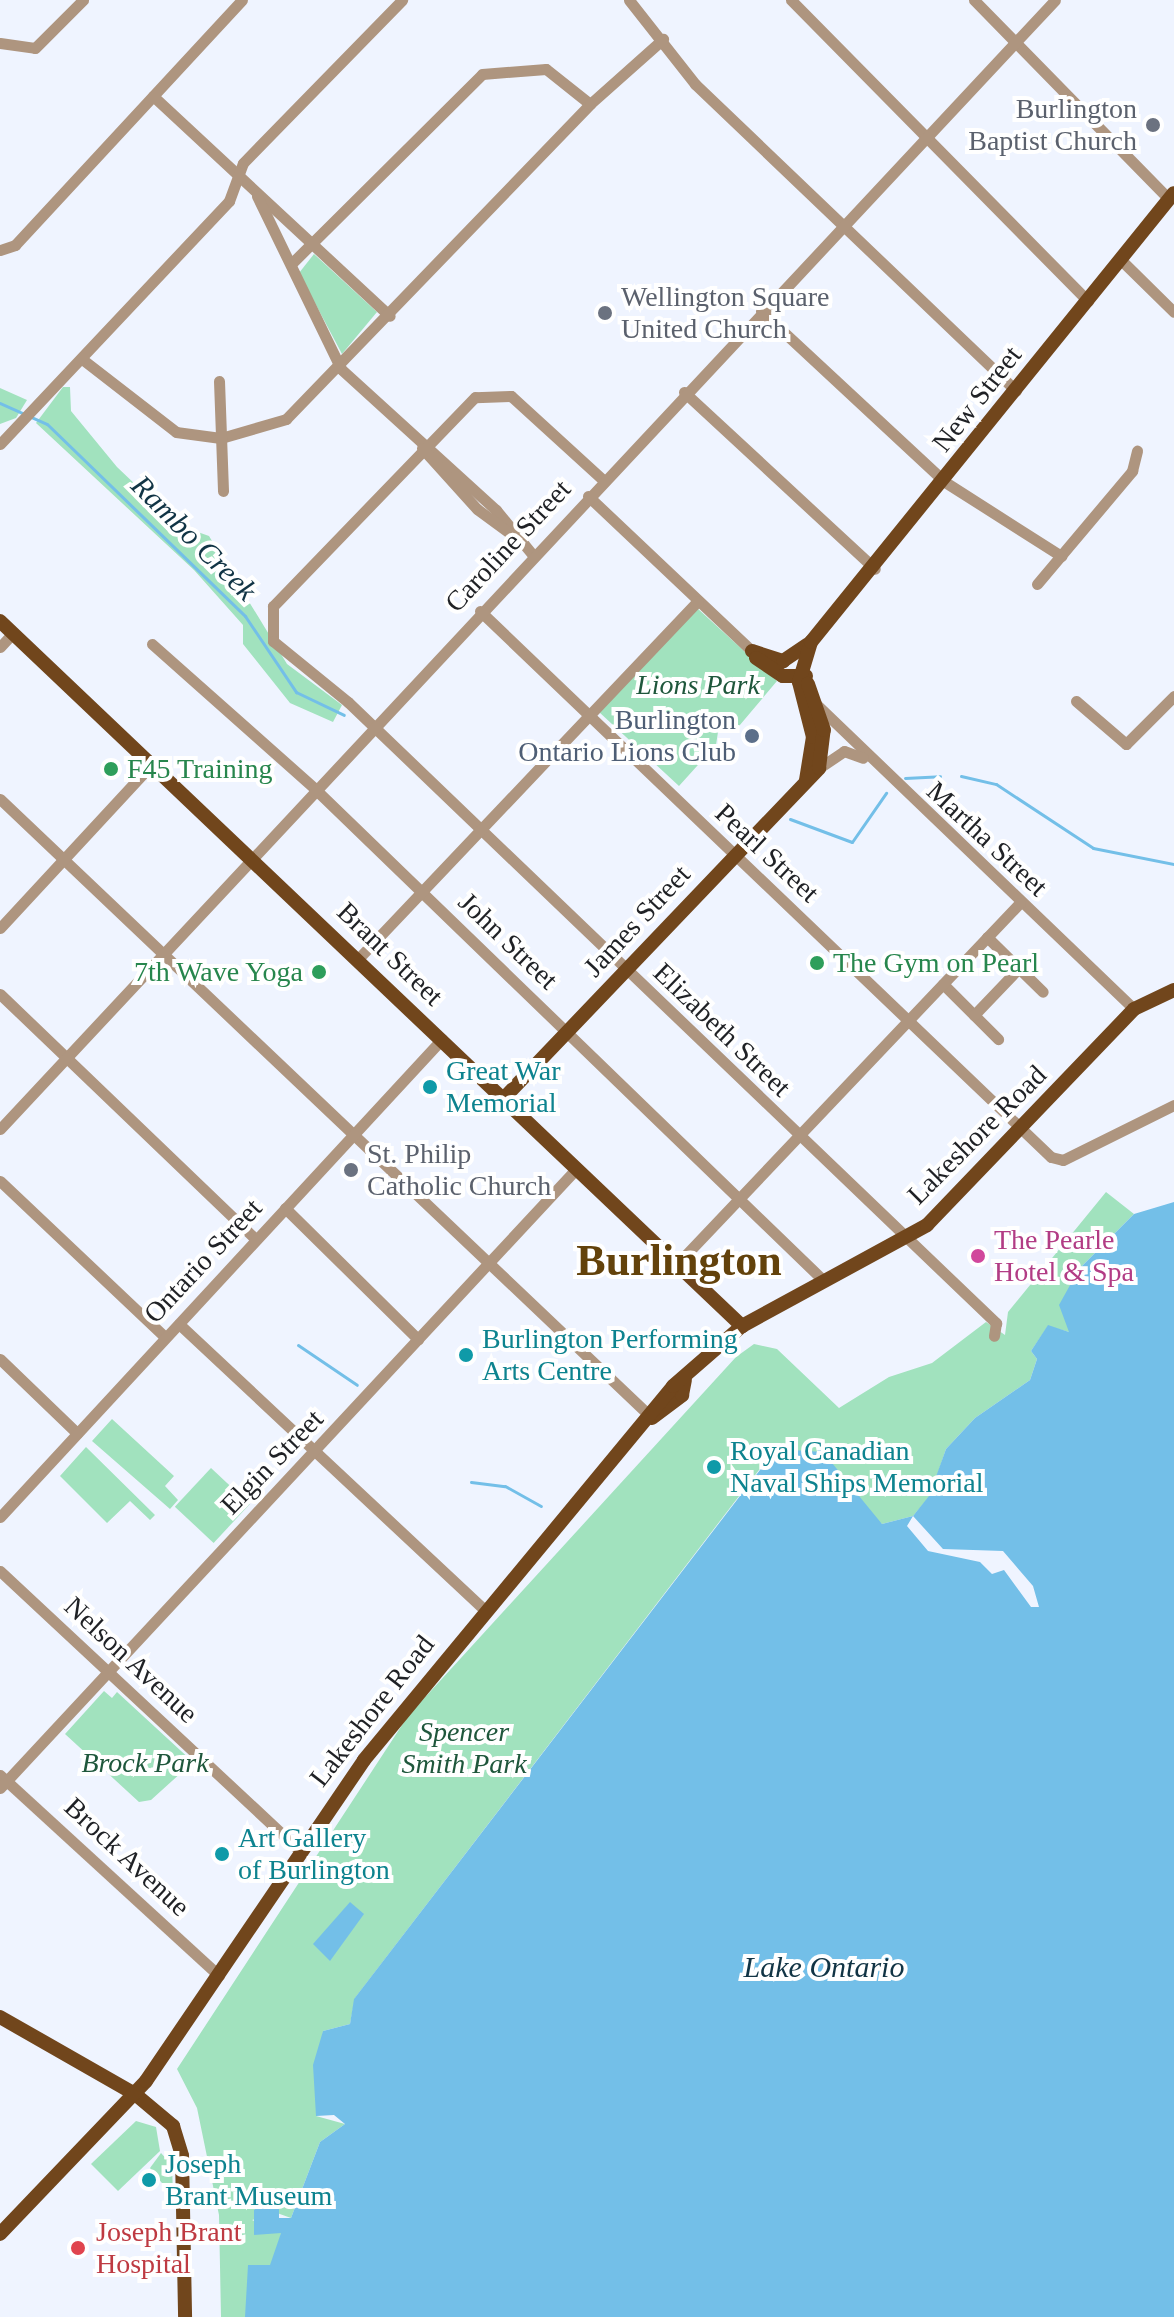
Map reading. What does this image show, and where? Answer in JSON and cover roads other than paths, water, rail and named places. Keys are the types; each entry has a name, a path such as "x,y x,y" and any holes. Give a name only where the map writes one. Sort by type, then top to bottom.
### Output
{"main road":[{"name":"New Street","path":"803,676 816,639 1172,196"},
{"name":"Brant Street","path":"0,621 679,1262 742,1326"},
{"path":"752,651 783,661 816,639"},
{"path":"752,651 769,670 803,676"},
{"path":"803,676 824,730 819,768"},
{"path":"803,676 813,742 806,780"},
{"name":"James Street","path":"505,1097 819,768"},
{"name":"Lakeshore Road","path":"0,2234 135,2094 219,1976 299,1850 485,1610 685,1380 742,1326 927,1225 1134,1009 1174,990"},
{"path":"0,2017 135,2094 166,2118 181,2147 185,2317"}],"street":[{"path":"0,43 35,48 83,0"},
{"path":"0,250 15,245 242,0"},
{"path":"0,444 229,201 243,163 402,0"},
{"path":"629,0 663,39 695,84 837,227 1016,391"},
{"path":"791,0 1088,301"},
{"path":"974,0 1172,196"},
{"name":"Caroline Street","path":"0,1129 160,952 837,227 1055,0"},
{"path":"82,359 151,418 176,432 221,438 286,419 341,369 590,104 663,39"},
{"path":"291,264 482,74 503,67 546,69 590,104"},
{"path":"153,96 257,196 390,316"},
{"path":"257,196 341,369 532,554"},
{"path":"1121,260 1174,312"},
{"path":"761,311 945,482 1061,556"},
{"path":"219,381 223,491"},
{"path":"684,392 875,569"},
{"path":"422,448 475,397 511,396 602,479"},
{"name":"Elizabeth Street","path":"422,448 268,616 283,655 341,696 369,730 996,1323 994,1336"},
{"path":"1037,584 1132,471 1137,451"},
{"path":"588,496 752,651"},
{"path":"572,513 608,517"},
{"path":"357,960 698,601"},
{"name":"Pearl Street","path":"480,611 587,717 1059,1160 1174,1105"},
{"path":"0,647 13,633"},
{"name":"John Street","path":"152,644 314,788 743,1195 823,1280"},
{"path":"1076,701 1126,744 1174,696"},
{"name":"Martha Street","path":"812,700 870,763 1134,1009"},
{"path":"819,768 847,751 870,763"},
{"path":"0,928 152,764"},
{"path":"0,799 652,1418"},
{"path":"679,1262 1020,903"},
{"path":"987,937 1043,992"},
{"path":"974,1015 1018,969"},
{"path":"943,984 998,1039"},
{"path":"0,994 254,1238"},
{"name":"Ontario Street","path":"0,1517 179,1324 254,1238 442,1039"},
{"name":"Elgin Street","path":"2,1781 317,1453 486,1263 577,1168"},
{"path":"0,1181 165,1337"},
{"path":"285,1208 418,1339"},
{"path":"179,1324 485,1610"},
{"path":"0,1359 77,1433"},
{"name":"Nelson Avenue","path":"0,1571 299,1850"},
{"name":"Brock Avenue","path":"2,1781 219,1976"}],"water":[{"name":"Lake Ontario","path":"1174,1202 1174,2317 245,2317 248,2265 270,2265 281,2233 254,2235 254,2210 270,2199 279,2202 279,2218 291,2218 320,2142 345,2124 334,2115 316,2116 313,2065 323,2031 350,2024 354,1999 776,1449 823,1452 882,1524 913,1516 929,1496 946,1449 975,1418 1030,1380 1037,1359 1031,1351 1048,1325 1069,1332 1059,1305 1079,1269 1134,1214"},
{"path":"350,1902 364,1914 330,1961 313,1944"}],"waterway":[{"name":"Rambo Creek","path":"0,403 47,424 245,616 296,692 344,715"},
{"name":"Rambo Creek","path":"905,778 940,776"},
{"name":"Rambo Creek","path":"961,776 996,784 1093,848 1174,864"},
{"name":"Rambo Creek","path":"790,819 852,842 886,793"},
{"path":"298,1345 357,1385"},
{"path":"819,1447 819,1452"},
{"path":"471,1482 505,1486 541,1506"}],"place":[{"name":"Burlington Baptist Church","path":"1153,125"},
{"name":"Wellington Square United Church","path":"605,313"},
{"name":"Burlington Ontario Lions Club","path":"752,736"},
{"name":"F45 Training","path":"111,769"},
{"name":"The Gym on Pearl","path":"817,963"},
{"name":"7th Wave Yoga","path":"319,972"},
{"name":"Great War Memorial","path":"430,1087"},
{"name":"St. Philip Catholic Church","path":"351,1170"},
{"name":"The Pearle Hotel & Spa","path":"978,1256"},
{"name":"Burlington Performing Arts Centre","path":"466,1355"},
{"name":"Royal Canadian Naval Ships Memorial","path":"714,1467"},
{"name":"Art Gallery of Burlington","path":"222,1854"},
{"name":"Joseph Brant Museum","path":"149,2180"},
{"name":"Joseph Brant Hospital","path":"78,2248"}],"district":[{"name":"Burlington","path":"679,1261"}],"park label":[{"name":"Lions Park","path":"698,685"},
{"name":"Spencer Smith Park","path":"464,1748"},
{"name":"Brock Park","path":"145,1763"}]}
